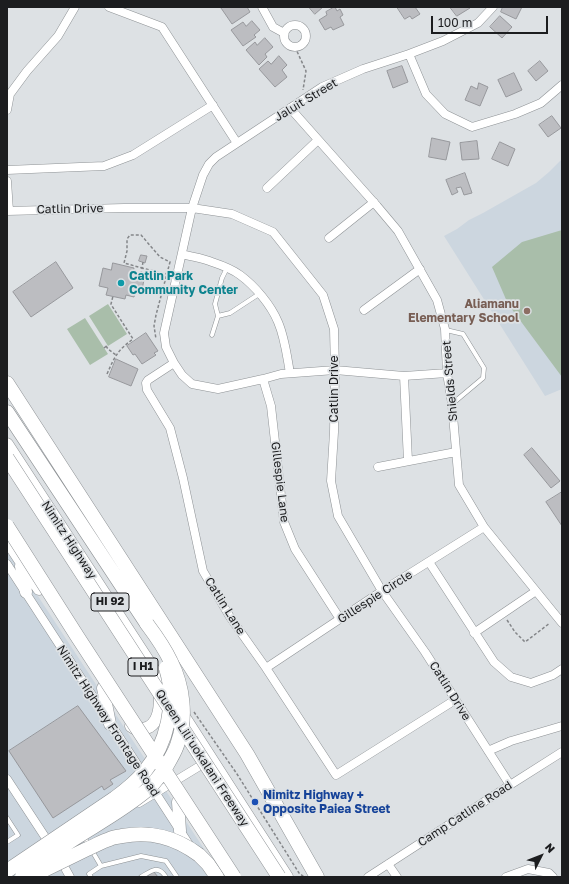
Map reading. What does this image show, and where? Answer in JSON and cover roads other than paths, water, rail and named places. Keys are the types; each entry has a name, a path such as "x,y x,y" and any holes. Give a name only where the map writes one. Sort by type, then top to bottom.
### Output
{"highway":[{"path":"7,383 247,754 317,877"},
{"path":"7,412 163,648 177,677 181,694 182,710 182,726 178,743 162,773 148,790 110,817 62,846 21,877"},
{"name":"Queen Liliʻuokalani Freeway","path":"7,458 286,876"},
{"path":"7,526 234,877"},
{"path":"7,871 126,790 146,770 158,752 165,734 169,715 169,677 162,657 147,624"},
{"path":"28,877 109,839 139,834 165,837 188,848 199,855 208,864 217,877"}],"main road":[{"name":"Nimitz Highway","path":"7,444 212,758 286,876"},
{"path":"7,540 167,786 229,877"},
{"path":"21,561 26,592"},
{"path":"123,718 134,728 140,730 150,726 157,718 159,710 159,678"},
{"path":"103,688 110,724"},
{"path":"178,802 180,831"}],"street":[{"path":"7,110 10,94 27,71 58,36 75,7"},
{"path":"109,7 162,27 237,143"},
{"path":"262,7 273,27 284,33"},
{"name":"Jaluit Street","path":"447,373 404,376 335,370 290,373 218,389 192,384 182,375 166,347 164,334 192,208 208,164 216,157 322,87 363,69 443,41 478,22 493,7"},
{"path":"290,26 298,26 304,31 305,40 299,46 291,46 285,41 284,33 290,26"},
{"path":"409,54 426,94 445,114 472,127 522,112 541,103 562,85"},
{"path":"7,170 104,166 133,155 213,105"},
{"name":"Shields Street","path":"290,108 398,231 437,300 445,330 447,373 452,404 458,485 484,527 562,623"},
{"path":"267,188 318,140"},
{"path":"7,181 8,211"},
{"path":"329,238 374,202"},
{"name":"Catlin Drive","path":"8,211 192,208 232,214 273,232 324,295 334,329 334,432 331,481 338,516 382,591 425,652 510,784"},
{"path":"182,254 211,261 227,268 250,284 274,314 279,323 285,344 290,373"},
{"path":"364,310 420,269"},
{"name":"Catlin Lane","path":"174,363 148,380 146,383 147,390 170,428 183,478 203,571 230,617 266,668 336,775 455,700"},
{"path":"404,376 408,461"},
{"name":"Gillespie Lane","path":"263,379 271,406 284,522 296,549 340,619"},
{"path":"378,467 456,452"},
{"name":"Gillespie Circle","path":"266,668 382,591 484,527"},
{"path":"429,562 474,634 494,662 511,677 531,683 553,675 562,669"},
{"name":"Nimitz Highway Frontage Road","path":"7,564 210,877"},
{"path":"474,634 536,591"},
{"path":"488,751 511,740 562,726"},
{"name":"Camp Catline Road","path":"368,877 510,784 562,752"},
{"path":"21,877 56,853 156,794 212,758"},
{"path":"7,779 56,853 70,877"},
{"path":"388,864 397,877"},
{"path":"506,877 528,869 549,873 553,877"}],"lane":[{"path":"212,335 218,316 215,304 222,278 227,268"},
{"path":"218,316 230,313 259,294"},
{"path":"445,330 463,334 484,368 483,378 452,404"},
{"path":"7,818 18,835 7,842"},
{"path":"84,837 101,866"},
{"path":"91,877 89,874 101,866 141,856 166,861 177,877"},
{"path":"141,877 153,870 158,869 162,871 166,877"}],"place":[{"name":"Catlin Park Community Center","path":"121,283"},
{"name":"Aliamanu Elementary School","path":"527,311"},
{"name":"Nimitz Highway + Opposite Paiea Street","path":"255,802"}]}
